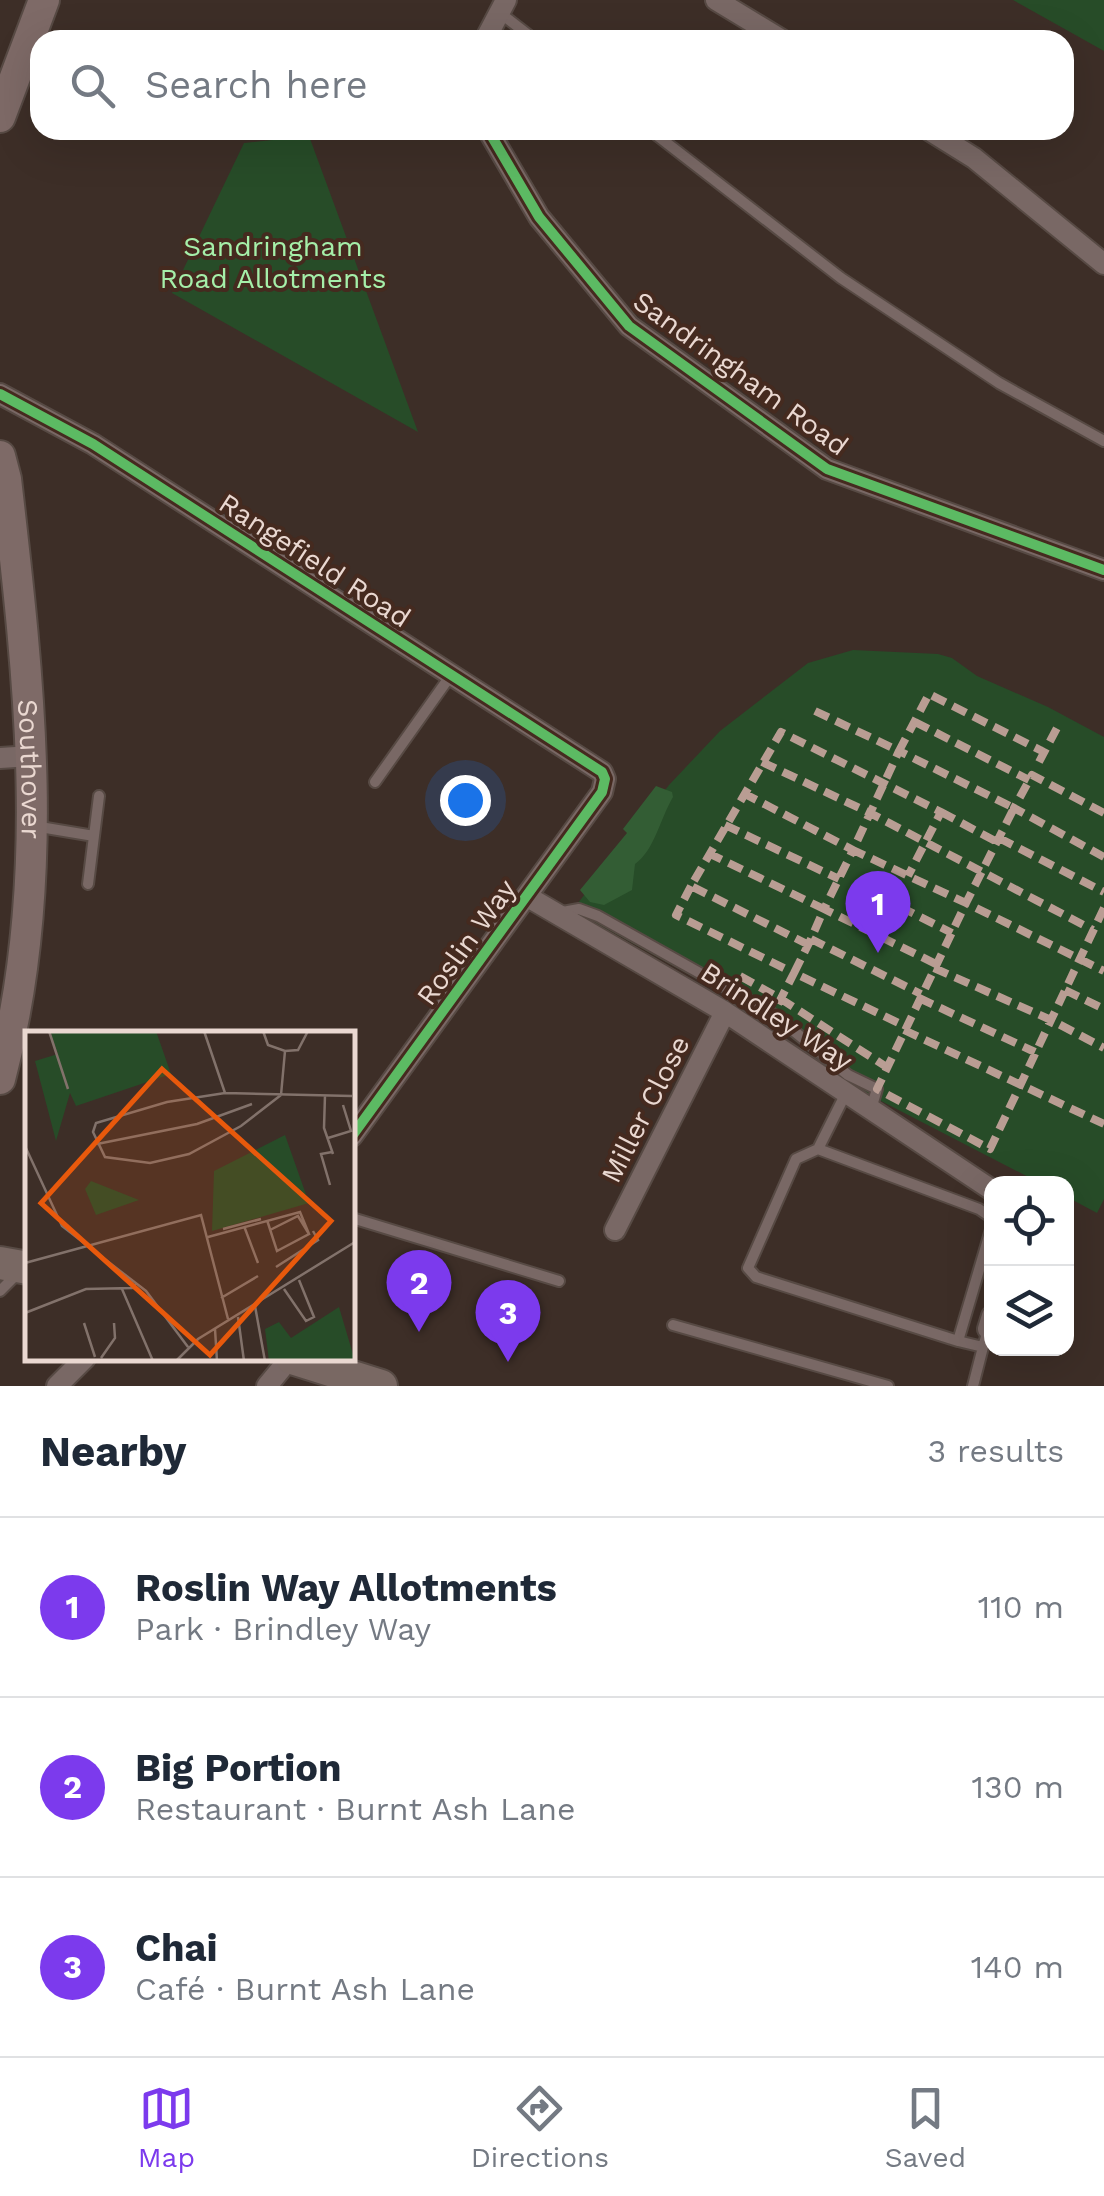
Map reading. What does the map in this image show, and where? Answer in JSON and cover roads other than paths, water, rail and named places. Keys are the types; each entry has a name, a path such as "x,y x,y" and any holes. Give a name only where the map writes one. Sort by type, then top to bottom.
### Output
{"main road":[{"path":"301,1361 381,1386"}],"street":[{"path":"33,30 44,0"},
{"path":"716,0 766,30"},
{"path":"490,30 503,6"},
{"path":"0,117 30,37"},
{"name":"Sandringham Road","path":"494,140 539,217 630,326 826,469 1104,570"},
{"path":"945,140 974,158 1104,264"},
{"name":"Rangefield Road","path":"0,394 92,444 602,772"},
{"name":"Southover","path":"0,456 21,608 15,757 33,826 31,906 17,1017 0,1079"},
{"name":"Roslin Way","path":"355,1132 602,792 602,772"},
{"name":"Brindley Way","path":"528,897 724,1012 984,1185"},
{"name":"Miller Close","path":"615,1230 724,1012"},
{"path":"57,1386 82,1361"},
{"path":"267,1386 288,1361"}],"lane":[{"path":"503,6 526,30"},
{"path":"663,140 841,278 998,383 1104,441"},
{"path":"374,782 451,674"},
{"path":"88,884 99,796"},
{"path":"33,826 94,836"},
{"path":"552,914 579,908 598,916 773,1014 848,1075 877,1089 870,1110"},
{"path":"846,1094 818,1149 796,1159 748,1268 756,1276 958,1341 984,1332"},
{"path":"818,1149 984,1212"},
{"path":"355,1219 560,1281"},
{"path":"958,1341 984,1253"},
{"path":"0,1291 17,1266"},
{"path":"673,1325 888,1386"},
{"path":"973,1386 984,1346"}],"place":[{"name":"Roslin Way Allotments","path":"878,953"},
{"name":"Big Portion","path":"419,1332"},
{"name":"Chai","path":"508,1362"}],"park label":[{"name":"Sandringham Road Allotments","path":"273,262"}]}
